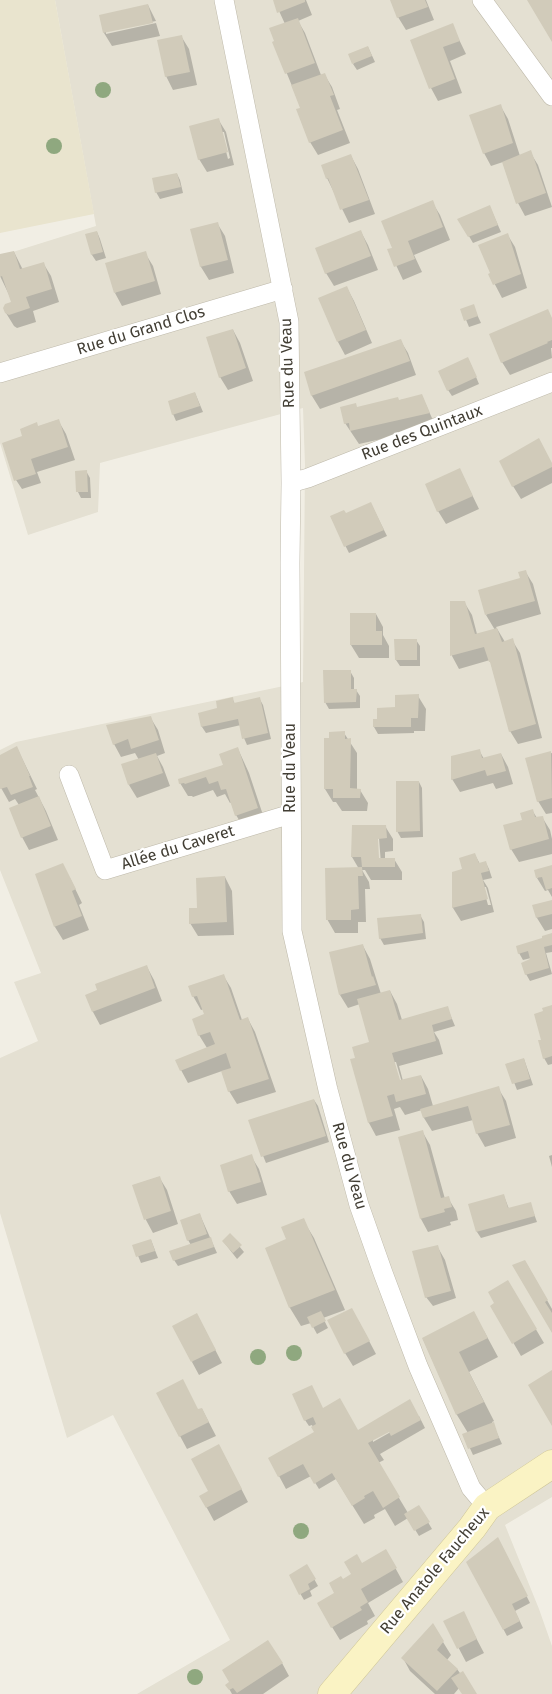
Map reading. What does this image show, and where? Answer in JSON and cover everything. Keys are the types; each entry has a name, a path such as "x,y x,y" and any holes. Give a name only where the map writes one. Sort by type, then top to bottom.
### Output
{"main road":[{"name":"Rue Anatole Faucheux","path":"332,1694 472,1528 487,1507 552,1464"}],"street":[{"name":"Rue du Veau","path":"224,0 289,322 292,482 292,931 328,1090 360,1205 383,1273 418,1366 471,1488 487,1507"},
{"path":"482,0 552,96"},
{"name":"Rue du Grand Clos","path":"0,373 283,289"},
{"name":"Rue des Quintaux","path":"292,482 308,478 552,382"},
{"name":"Allée du Caveret","path":"69,775 105,870 291,814"}],"shaded area":[{"path":"0,0 55,0 94,214 0,233"},
{"path":"55,0 552,0 552,1497 505,1525 552,1646 552,1694 137,1694 230,1640 113,1415 67,1438 0,1213 0,1058 38,1041 14,982 41,973 0,870 0,750 16,742 303,682 305,465 303,408 100,463 98,512 28,535 0,443 0,256 96,226"}],"building":[{"path":"273,0 305,0 305,2 277,13"},
{"path":"390,0 425,0 428,7 397,18"},
{"path":"527,0 552,0 552,42"},
{"path":"148,4 153,23 103,33 99,15"},
{"path":"298,18 315,63 285,74 272,42 274,41 269,28"},
{"path":"453,23 460,41 443,47 455,79 429,89 410,40"},
{"path":"182,35 190,72 165,77 157,40"},
{"path":"368,46 372,56 352,64 348,54"},
{"path":"325,73 334,95 330,96 343,130 309,143 296,109 300,108 291,85"},
{"path":"501,104 513,143 483,154 469,115"},
{"path":"219,118 228,152 198,160 189,126"},
{"path":"531,150 546,193 516,204 502,162"},
{"path":"351,154 369,200 340,210 321,165"},
{"path":"177,173 181,187 155,193 152,178"},
{"path":"433,200 443,227 408,241 415,259 394,267 387,249 392,248 381,221"},
{"path":"490,205 498,225 468,237 457,219"},
{"path":"218,222 228,260 200,267 190,229"},
{"path":"361,230 371,256 325,274 315,248"},
{"path":"97,231 103,252 91,255 85,234"},
{"path":"508,233 521,274 493,285 478,245"},
{"path":"14,251 20,269 44,262 52,289 26,297 30,308 9,315 5,313 3,308 5,304 11,302 2,276 0,277 0,254"},
{"path":"146,251 155,281 114,293 105,263"},
{"path":"347,286 366,330 337,342 318,298"},
{"path":"474,304 478,316 464,321 460,309"},
{"path":"548,309 552,318 552,340 501,363 489,334"},
{"path":"233,329 246,368 219,378 206,337"},
{"path":"401,339 410,361 311,396 304,372"},
{"path":"468,357 477,377 447,391 438,371"},
{"path":"195,392 200,406 172,415 168,401"},
{"path":"422,394 430,413 350,431 349,423 344,424 340,407 356,403 357,407 398,397 399,400"},
{"path":"59,419 68,447 31,459 36,474 14,481 2,443 22,436 20,429 37,422 38,426"},
{"path":"539,438 552,463 552,467 512,487 499,461"},
{"path":"460,468 473,496 437,512 425,484"},
{"path":"87,470 88,492 76,492 75,471"},
{"path":"371,502 384,530 344,547 330,516 344,510 346,513"},
{"path":"526,570 535,601 485,615 478,590 520,578 518,572"},
{"path":"450,601 465,601 475,634 497,628 502,642 513,638 536,724 509,732 490,662 484,647 450,656"},
{"path":"350,613 376,613 376,631 382,631 382,645 350,645"},
{"path":"394,639 417,639 417,660 395,660"},
{"path":"323,670 351,670 351,689 357,689 356,702 324,703"},
{"path":"419,694 418,718 411,718 411,727 373,727 373,719 377,719 377,708 395,707 395,695"},
{"path":"233,697 234,703 260,697 268,733 242,739 238,719 201,727 198,713 217,708 216,701"},
{"path":"151,716 159,740 131,749 128,739 113,745 106,725"},
{"path":"345,731 345,739 351,738 350,788 361,789 360,798 333,798 333,789 324,789 324,738 329,738 329,732"},
{"path":"17,746 33,787 11,795 7,787 0,789 0,755"},
{"path":"238,747 258,808 235,816 226,789 221,790 218,781 209,784 206,777 185,784 179,784 178,779 223,765 219,754"},
{"path":"480,749 482,758 501,753 506,771 487,776 485,770 451,780 451,756"},
{"path":"551,751 552,798 537,802 525,758"},
{"path":"156,753 163,773 128,785 121,764"},
{"path":"396,781 419,781 420,831 396,832"},
{"path":"39,796 51,826 21,838 9,808"},
{"path":"533,809 535,817 543,816 549,839 510,850 503,825 522,820 520,813"},
{"path":"352,825 386,825 387,838 378,839 379,858 395,858 395,867 362,867 361,857 351,857"},
{"path":"475,853 479,863 486,861 489,871 481,873 488,899 452,908 452,872 462,869 459,858"},
{"path":"63,863 76,889 72,891 82,916 54,927 35,874"},
{"path":"552,865 552,888 546,890 542,877 536,878 534,870"},
{"path":"362,867 363,876 358,876 359,909 351,910 351,920 326,920 325,868"},
{"path":"225,876 227,922 189,924 189,908 197,908 196,878"},
{"path":"552,900 552,914 536,918 532,905"},
{"path":"421,914 423,933 379,939 377,918"},
{"path":"552,933 552,945 544,947 549,968 525,975 521,963 530,959 528,951 518,954 516,946"},
{"path":"363,944 376,985 339,995 329,952"},
{"path":"147,965 155,988 92,1012 85,995 97,990 95,984"},
{"path":"224,974 240,1020 248,1017 269,1079 228,1092 221,1071 231,1068 226,1053 180,1071 175,1060 215,1044 210,1032 198,1036 192,1019 204,1014 197,996 192,997 188,986"},
{"path":"390,990 399,1020 448,1006 452,1019 432,1025 436,1041 392,1053 400,1080 421,1075 426,1094 396,1102 394,1094 387,1096 393,1116 368,1123 350,1059 355,1058 352,1047 369,1042 357,999"},
{"path":"552,1005 552,1056 543,1059 538,1040 541,1040 534,1014 543,1011 542,1008"},
{"path":"524,1058 530,1079 512,1084 505,1064"},
{"path":"499,1086 510,1125 476,1134 468,1106 423,1118 420,1109"},
{"path":"314,1099 326,1136 261,1157 248,1120"},
{"path":"423,1130 441,1198 449,1196 452,1207 444,1209 445,1212 420,1219 398,1137"},
{"path":"252,1154 261,1182 228,1192 220,1165"},
{"path":"160,1176 171,1211 144,1220 132,1185"},
{"path":"504,1194 508,1208 531,1202 535,1216 476,1232 468,1204"},
{"path":"200,1213 207,1234 187,1241 180,1220"},
{"path":"304,1218 335,1290 289,1308 265,1248 286,1239 281,1227"},
{"path":"230,1233 242,1245 233,1253 222,1241"},
{"path":"211,1237 214,1247 173,1261 169,1251"},
{"path":"151,1239 155,1251 136,1257 132,1245"},
{"path":"438,1245 451,1291 425,1298 412,1251"},
{"path":"525,1260 548,1300 545,1302 552,1313 552,1333 512,1265"},
{"path":"508,1280 537,1329 512,1344 490,1306 494,1303 488,1292"},
{"path":"352,1308 370,1341 344,1354 327,1320"},
{"path":"321,1311 326,1321 312,1328 307,1317"},
{"path":"474,1311 488,1338 459,1352 484,1402 456,1415 422,1338"},
{"path":"197,1313 216,1350 191,1362 172,1326"},
{"path":"552,1370 552,1426 528,1385"},
{"path":"183,1379 198,1409 202,1408 209,1422 179,1437 156,1393"},
{"path":"312,1385 323,1408 340,1398 358,1430 410,1399 421,1420 391,1436 389,1432 368,1443 400,1497 383,1508 373,1491 352,1506 332,1473 314,1484 303,1464 278,1477 268,1458 314,1432 311,1427 316,1424 313,1417 304,1421 292,1394"},
{"path":"494,1422 499,1438 468,1449 462,1434"},
{"path":"219,1444 242,1489 206,1508 199,1496 208,1491 191,1459"},
{"path":"419,1505 430,1522 414,1531 404,1514"},
{"path":"498,1537 528,1596 512,1604 520,1621 503,1630 466,1562"},
{"path":"386,1549 397,1568 361,1589 368,1602 360,1607 362,1610 331,1628 317,1603 334,1593 329,1583 341,1576 343,1579 351,1574 344,1562 357,1554 362,1563"},
{"path":"307,1564 316,1579 308,1584 310,1589 299,1595 289,1575"},
{"path":"464,1611 477,1639 457,1649 443,1621"},
{"path":"433,1623 444,1641 437,1650 458,1669 437,1691 401,1658"},
{"path":"268,1640 283,1663 237,1693 233,1688 229,1690 225,1685 229,1682 222,1670"},
{"path":"463,1671 477,1694 462,1694 451,1678"}]}
